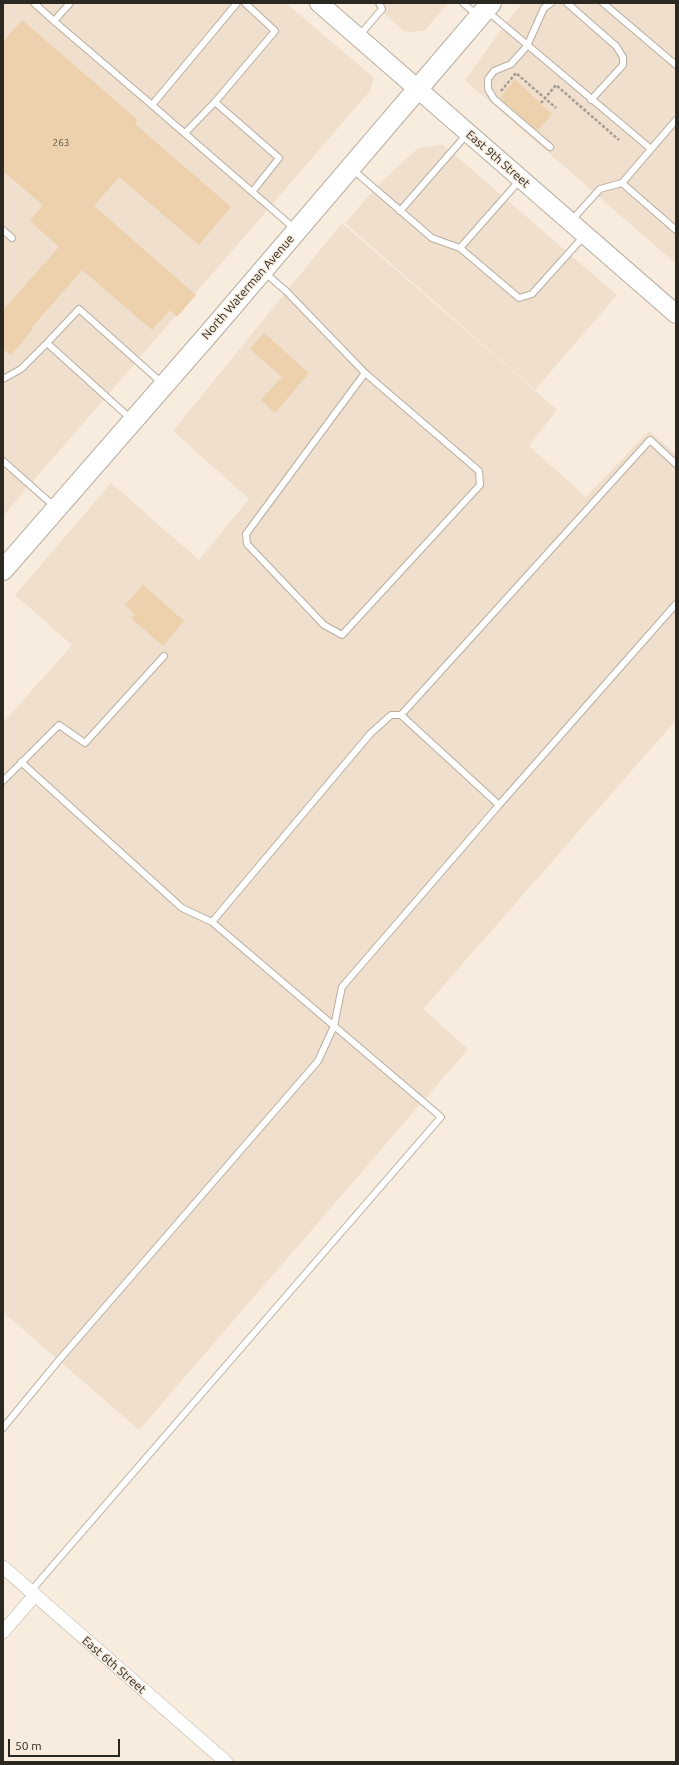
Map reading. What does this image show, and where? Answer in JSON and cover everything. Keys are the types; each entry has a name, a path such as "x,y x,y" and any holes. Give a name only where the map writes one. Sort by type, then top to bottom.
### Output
{"main road":[{"name":"North Waterman Avenue","path":"3,570 297,231 486,10"}],"street":[{"name":"East 9th Street","path":"319,3 676,314"},
{"name":"East 6th Street","path":"3,1567 226,1762"},
{"path":"3,1632 32,1593"}],"lane":[{"path":"34,3 297,231"},
{"path":"54,21 70,3"},
{"path":"152,105 237,3"},
{"path":"184,133 215,102 275,31 245,3"},
{"path":"358,37 382,9 379,3"},
{"path":"463,3 486,10 650,149"},
{"path":"550,147 494,99 488,89 488,79 494,71 511,64 527,46 544,8 551,3"},
{"path":"566,3 616,46 622,57 623,65 591,100"},
{"path":"604,3 676,65"},
{"path":"215,102 280,158 252,192"},
{"path":"570,222 600,189 622,183 676,120"},
{"path":"400,211 468,133"},
{"path":"351,168 432,238 460,248 519,298 532,294 585,235"},
{"path":"460,248 521,179"},
{"path":"622,183 676,230"},
{"path":"3,230 12,238"},
{"path":"262,271 286,291 365,373 479,471 480,485 342,635 318,620 247,544 246,534 365,373"},
{"path":"3,378 21,369 78,309 164,385"},
{"path":"46,343 133,421"},
{"path":"401,715 650,440 676,464"},
{"path":"3,462 57,508"},
{"path":"3,1428 59,1360 318,1061 334,1026 342,987 499,805 676,604"},
{"path":"3,781 59,725 85,743 164,656"},
{"path":"212,922 370,734 391,715 401,715 499,805"},
{"path":"21,762 182,908 212,922 441,1117 32,1593"}],"path":[{"path":"494,99 516,73 556,108"},
{"path":"541,103 556,85 619,140"}],"shaded area":[{"path":"3,3 286,3 374,78 370,91 3,516"},
{"path":"372,3 448,3 424,31 405,32"},
{"path":"523,3 676,3 676,264 465,80 509,19"},
{"path":"442,144 617,295 535,390 345,223 379,184 417,149"},
{"path":"342,223 557,410 529,446 586,497 649,431 676,454 676,720 423,1009 468,1049 139,1430 3,1312 3,723 72,645 15,595 111,483 199,560 249,499 173,431"}],"building":[{"path":"22,20 138,120 135,124 231,207 199,245 119,177 94,206 196,295 177,317 170,310 152,330 82,270 32,327 33,329 11,355 3,349 3,310 59,247 30,221 43,205 3,171 3,42"},
{"path":"515,79 552,114 537,131 500,98"},
{"path":"264,333 309,373 275,413 261,400 282,377 250,349"},
{"path":"143,585 184,621 163,646 131,618 135,614 125,605"}]}
